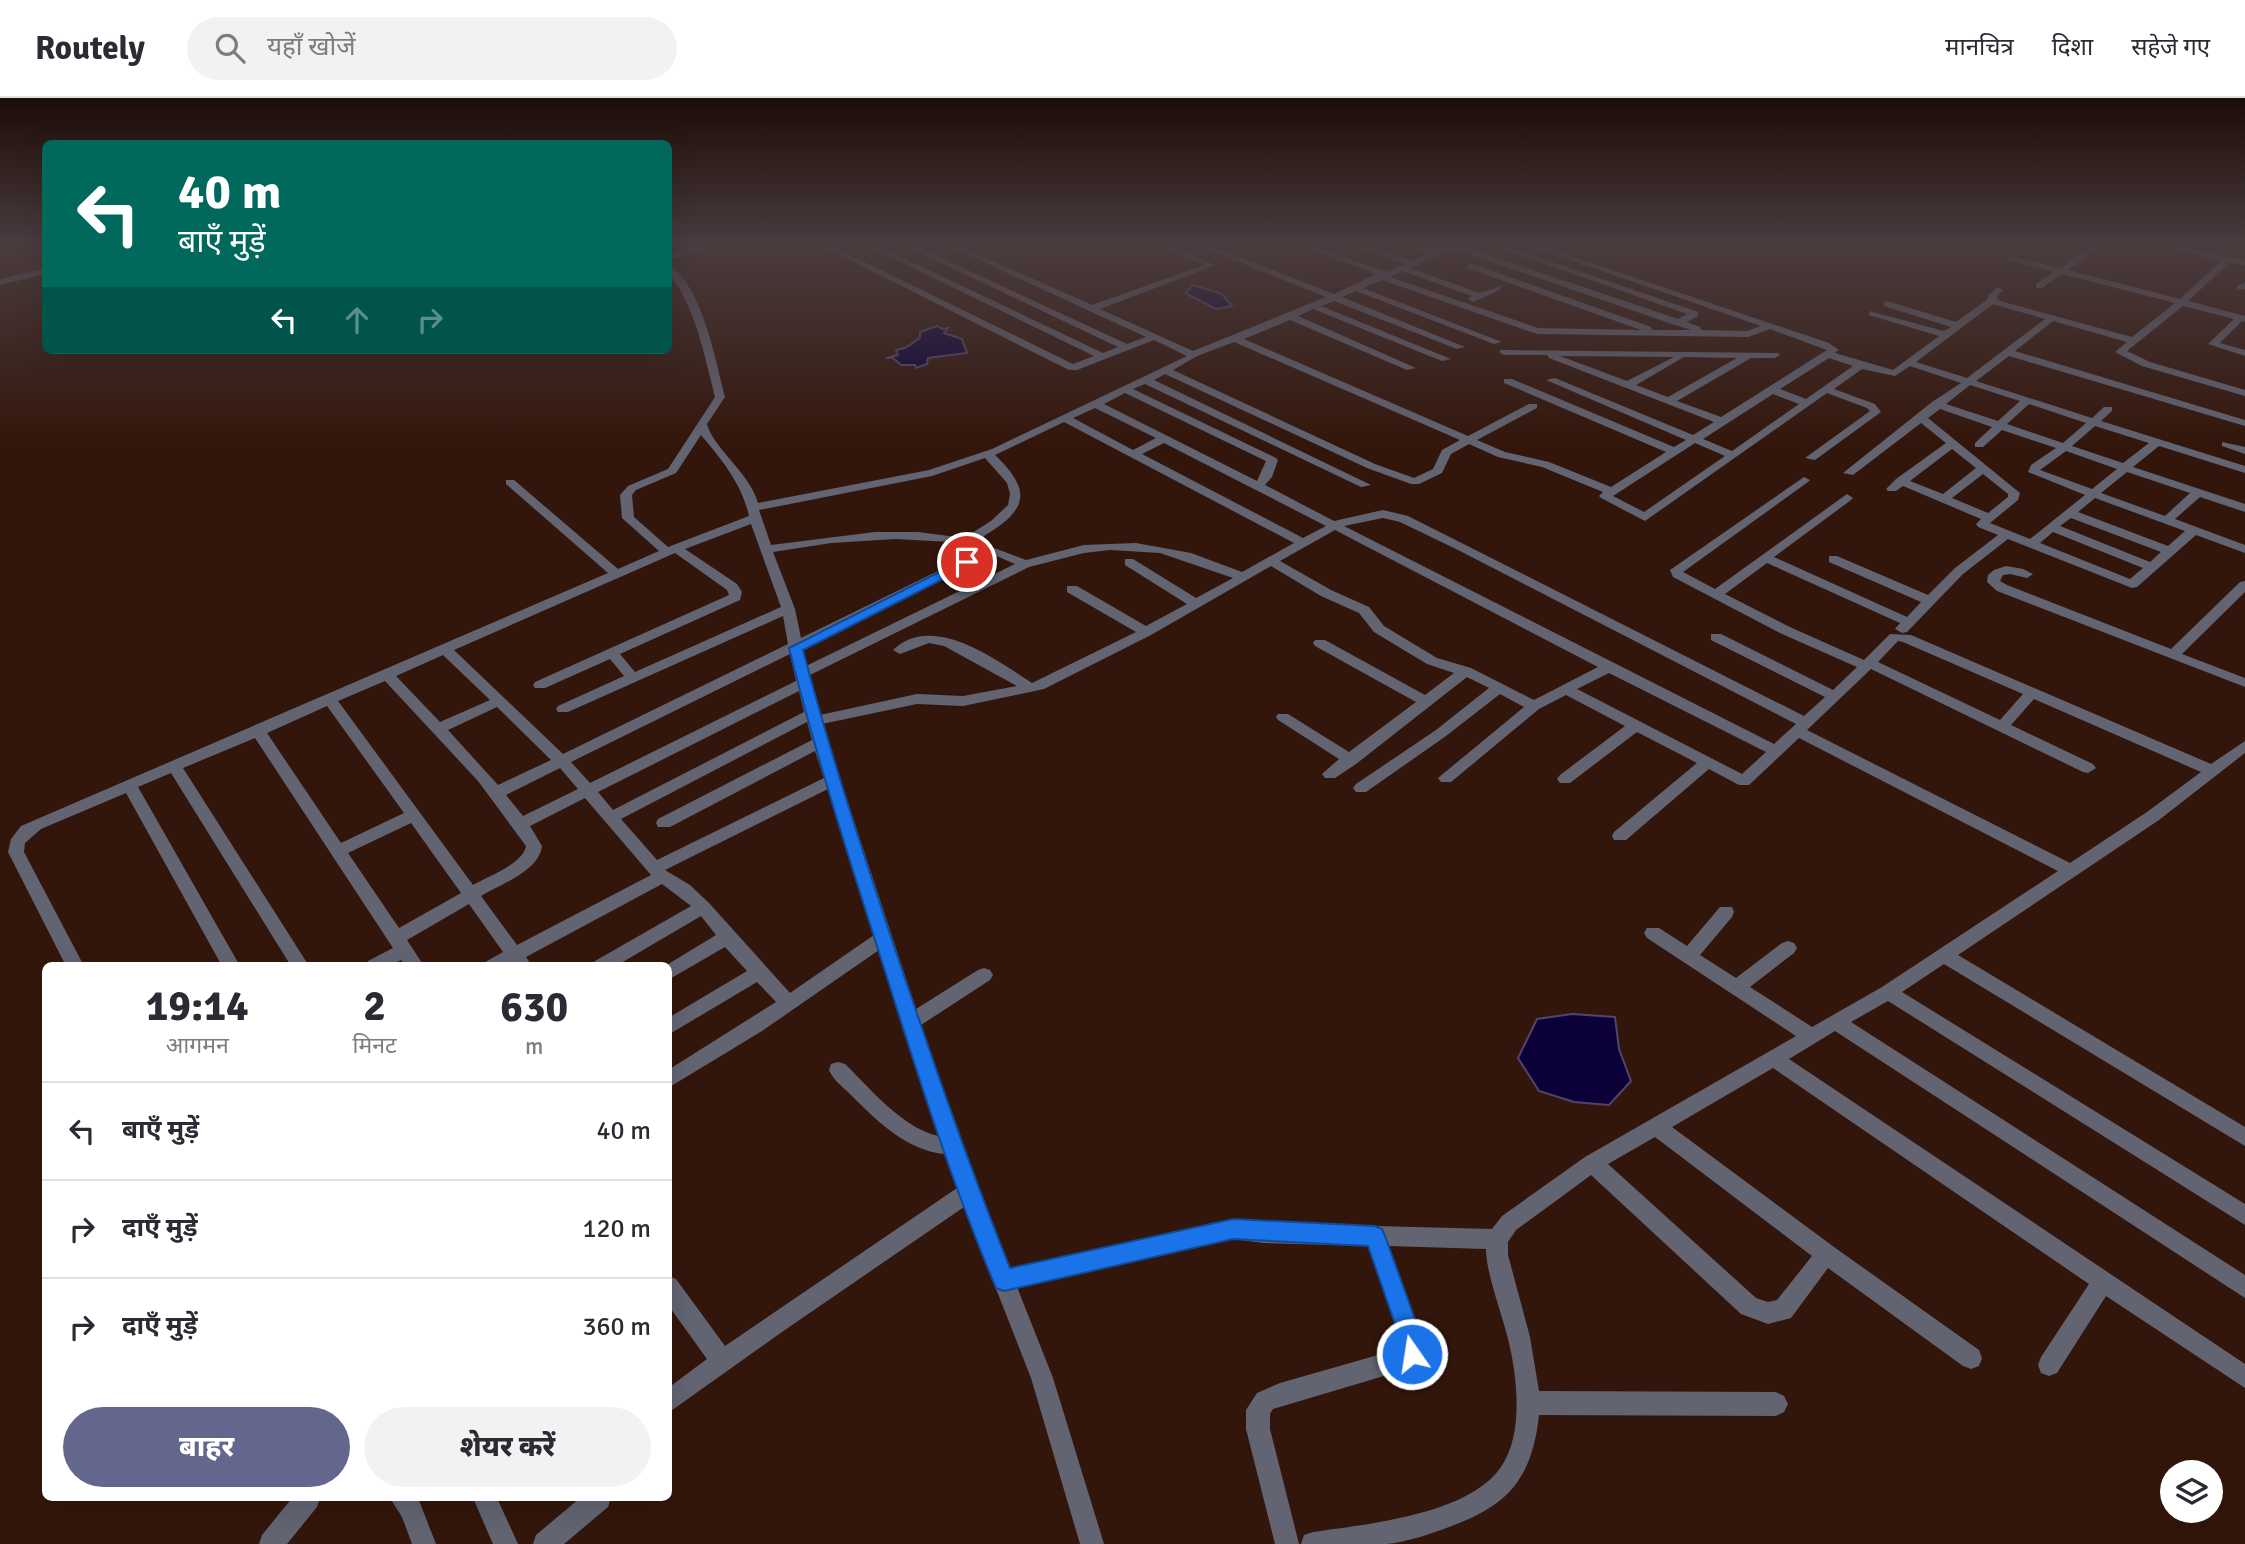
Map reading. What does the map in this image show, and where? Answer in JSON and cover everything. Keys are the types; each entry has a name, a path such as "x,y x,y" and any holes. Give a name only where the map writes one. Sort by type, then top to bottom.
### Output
{"street":[{"path":"540,685 735,597 736,592 732,587 671,550 628,518 626,495 632,488 672,471 720,397 705,339 694,310"},
{"path":"956,310 1069,366 1079,367 1154,337"},
{"path":"1007,310 1103,357"},
{"path":"1047,310 1127,348"},
{"path":"1097,310 1192,355"},
{"path":"73,962 16,852 16,842 35,825 258,731 754,513 909,478 987,454 1066,419 1190,359 1192,355 1297,310"},
{"path":"1324,310 1446,359"},
{"path":"1368,310 1460,347"},
{"path":"1412,310 1497,342"},
{"path":"1418,313 1424,310"},
{"path":"1477,310 1537,331 1748,334 1770,326"},
{"path":"1597,310 1661,333"},
{"path":"1642,310 1710,334"},
{"path":"1678,323 1695,314 1685,310"},
{"path":"1724,310 1833,348 1834,351 1605,496 1645,517 1861,365"},
{"path":"1908,310 1959,326"},
{"path":"1827,354 1891,373 1979,310"},
{"path":"2027,310 2135,341"},
{"path":"2172,310 2120,352 2245,393"},
{"path":"2214,310 2243,318"},
{"path":"1872,313 1947,335"},
{"path":"1287,315 1411,368"},
{"path":"1849,473 2052,318"},
{"path":"2243,318 2213,344 2245,353"},
{"path":"1237,337 1238,341 1502,455 1555,467 1612,492"},
{"path":"2017,344 2245,412"},
{"path":"1504,352 1775,355"},
{"path":"2007,352 2245,423"},
{"path":"2204,352 2245,364"},
{"path":"1543,353 1723,422"},
{"path":"1628,385 1677,359 1682,353"},
{"path":"1669,401 1751,354"},
{"path":"1907,362 2245,470"},
{"path":"1167,370 1415,482 1438,471 1443,456 1533,406"},
{"path":"1146,380 1366,485"},
{"path":"1551,380 1733,454"},
{"path":"1508,381 1675,452"},
{"path":"1811,458 1876,412 1871,406 1825,389"},
{"path":"1126,390 1272,460 1266,477 1259,485"},
{"path":"1773,390 1806,403"},
{"path":"1979,445 2027,400"},
{"path":"1096,404 1259,485 1333,527 1607,668 1776,751"},
{"path":"1936,404 2127,466 2245,508"},
{"path":"2108,409 2066,446 2035,467 2034,472 2245,549"},
{"path":"1066,419 1303,543"},
{"path":"1922,419 2014,492 2014,498 1982,524 2006,534 2132,584 2193,531"},
{"path":"702,427 746,487 768,550 788,609 802,679 820,742 951,1146 1042,1378 1092,1544"},
{"path":"1134,454 1165,438"},
{"path":"2031,544 2158,442"},
{"path":"1952,443 1896,485 1944,499 1990,518"},
{"path":"2226,444 2245,451"},
{"path":"965,542 1002,521 1013,509 1016,497 1013,481 1004,468 987,454"},
{"path":"1944,499 1983,468"},
{"path":"1804,480 1676,570 1684,578 1787,631 1868,664 2088,768"},
{"path":"510,482 617,574"},
{"path":"2166,521 2199,491"},
{"path":"1716,594 1847,498"},
{"path":"2069,513 2169,551"},
{"path":"612,817 813,718 917,699 962,701 1030,688 1071,672 1333,527 1382,514 1404,519 2072,871"},
{"path":"2052,527 2152,567"},
{"path":"1566,689 1744,781 1868,664 1928,600 2006,534"},
{"path":"768,550 819,541 940,537 991,550 1025,564"},
{"path":"521,824 1025,564 1058,555 1125,545 1197,557 1243,577"},
{"path":"496,793 991,550"},
{"path":"1766,558 1908,622"},
{"path":"1833,559 1928,600"},
{"path":"1271,561 1326,593 1364,610 1379,629 1432,661 1466,671 1534,706"},
{"path":"1129,562 1196,604"},
{"path":"2027,575 2006,569 1994,575 1993,582 2002,588 2245,683"},
{"path":"2173,655 2245,585"},
{"path":"1072,589 1146,632"},
{"path":"563,709 788,609"},
{"path":"1716,637 1834,696"},
{"path":"1895,637 1906,638 2212,771"},
{"path":"900,650 928,639 948,642 1030,688"},
{"path":"1320,643 1427,702"},
{"path":"445,649 562,761 658,872 684,887 787,1002"},
{"path":"612,653 634,678"},
{"path":"1446,778 1534,706 1607,668"},
{"path":"1330,774 1466,671"},
{"path":"379,962 400,944 472,895 523,864 533,854 534,846 521,824 469,760 387,674"},
{"path":"1361,788 1441,733 1499,687"},
{"path":"2002,726 2032,693"},
{"path":"329,699 519,960 658,872 834,780"},
{"path":"437,729 499,701"},
{"path":"1283,717 1351,760"},
{"path":"1565,779 1636,725"},
{"path":"258,731 412,962"},
{"path":"664,823 820,742"},
{"path":"1329,1543 1451,1514 1476,1504 1499,1488 1512,1471 1524,1438 1528,1404 1525,1365 1497,1255 1497,1239 1508,1223 1592,1163 1888,992 2153,816 2245,746"},
{"path":"1620,836 1708,762"},
{"path":"174,767 297,962"},
{"path":"674,785 693,807"},
{"path":"130,786 229,962"},
{"path":"338,851 414,815"},
{"path":"608,962 703,907"},
{"path":"1689,957 1726,912"},
{"path":"1653,933 1812,1037"},
{"path":"672,971 727,937"},
{"path":"672,1078 756,1026 884,937"},
{"path":"1737,987 1788,948"},
{"path":"1944,955 2245,1137"},
{"path":"672,1026 759,972"},
{"path":"911,1022 984,975"},
{"path":"1888,992 2245,1215"},
{"path":"1837,1023 2245,1287"},
{"path":"1774,1059 2245,1377"},
{"path":"838,1070 912,1135 939,1146 951,1146"},
{"path":"1657,1126 1826,1254 1972,1358"},
{"path":"1592,1163 1749,1306 1768,1313 1783,1310 1826,1254"},
{"path":"672,1399 721,1360 969,1192"},
{"path":"1004,1280 1233,1229 1497,1239"},
{"path":"1287,1544 1258,1429 1258,1410 1265,1401 1280,1394 1404,1359 1412,1354 1413,1344 1375,1236"},
{"path":"2049,1366 2103,1281"},
{"path":"672,1292 721,1360"},
{"path":"1528,1404 1776,1404"},
{"path":"271,1544 306,1501"},
{"path":"404,1501 411,1509 424,1544"},
{"path":"486,1501 506,1544"},
{"path":"545,1544 595,1501"}],"shaded area":[{"path":"937,326 948,328 944,333 962,339 967,353 928,358 927,364 916,368 915,365 901,365 893,358 886,358 898,355 896,350 905,348 920,338 920,332"},
{"path":"1572,1014 1615,1017 1619,1049 1631,1081 1609,1105 1574,1102 1539,1091 1518,1058 1537,1019"}],"route":[{"path":"967,562 796,648 820,742 862,864 934,1095 955,1157 1004,1280 1233,1229 1264,1233 1375,1236 1413,1344 1412,1354"}]}
